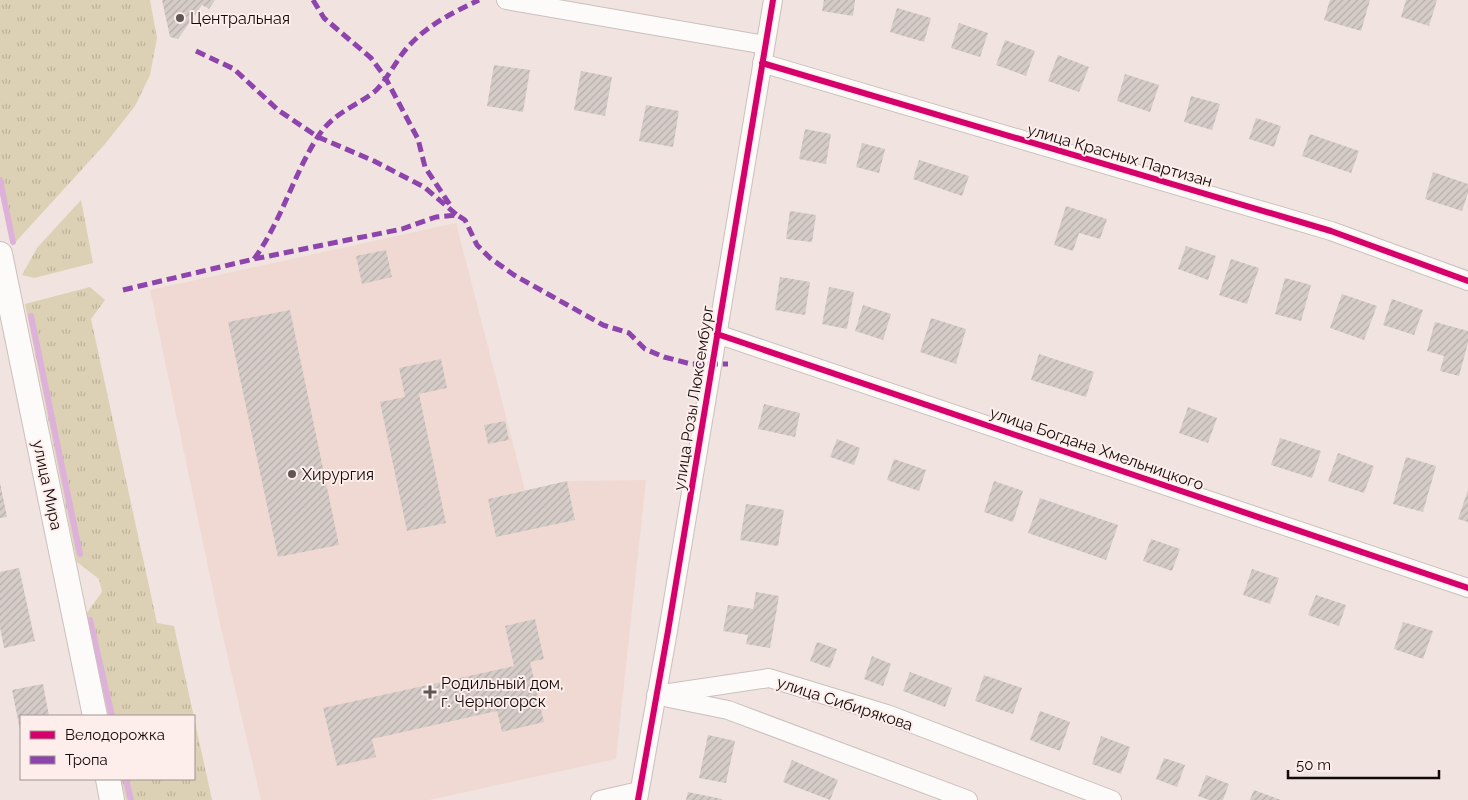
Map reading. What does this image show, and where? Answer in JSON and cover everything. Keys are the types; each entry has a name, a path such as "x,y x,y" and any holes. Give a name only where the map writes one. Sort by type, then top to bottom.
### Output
{"main road":[{"name":"улица Мира","path":"0,254 4,297 95,715"},
{"path":"108,780 112,800"}],"street":[{"path":"506,0 765,45"},
{"name":"улица Розы Люксембург","path":"639,796 773,0"},
{"name":"улица Красных Партизан","path":"762,63 1331,232 1468,281"},
{"name":"улица Богдана Хмельницкого","path":"717,334 1468,588"},
{"name":"улица Сибирякова","path":"656,695 769,678 887,714 1112,800"},
{"path":"656,695 728,710 968,800"},
{"path":"600,800 639,796"}],"shaded area":[{"path":"456,223 525,490 488,499 497,537 575,520 567,481 646,480 616,759 429,800 261,800 220,624 150,290"}],"green space":[{"path":"0,0 150,0 157,38 150,75 135,106 105,144 12,246 0,187"},
{"path":"81,200 93,263 34,278 22,275 37,248"},
{"path":"90,287 105,300 91,319 157,623 174,626 194,715 108,715 86,614 102,592 99,579 77,562 25,304"},
{"path":"195,723 212,800 126,800 121,780 195,780"}],"building":[{"name":"Центральная","path":"162,0 215,0 209,9 202,5 178,39 170,37"},
{"path":"824,0 855,0 853,16 822,11"},
{"path":"1330,0 1370,0 1361,31 1324,20"},
{"path":"1406,0 1437,0 1429,26 1401,17"},
{"path":"897,8 931,18 924,42 890,32"},
{"path":"959,23 988,33 980,57 951,48"},
{"path":"1005,40 1035,51 1026,76 996,65"},
{"path":"1058,55 1089,67 1079,92 1048,81"},
{"path":"494,65 530,70 523,112 487,106"},
{"path":"581,71 612,77 605,116 574,110"},
{"path":"1125,74 1159,85 1150,112 1117,101"},
{"path":"1191,96 1220,104 1212,130 1184,122"},
{"path":"646,105 679,111 673,147 639,141"},
{"path":"1256,118 1281,126 1274,147 1249,139"},
{"path":"805,129 831,134 826,164 799,159"},
{"path":"1310,134 1359,151 1351,173 1302,156"},
{"path":"862,143 885,149 879,173 856,167"},
{"path":"919,160 969,176 962,196 913,179"},
{"path":"1433,172 1468,184 1468,193 1462,211 1425,199"},
{"path":"1066,206 1107,219 1100,239 1079,233 1073,251 1054,245"},
{"path":"790,211 816,215 812,242 786,239"},
{"path":"1186,246 1216,256 1208,280 1178,269"},
{"path":"386,250 392,277 362,284 356,256"},
{"path":"1231,259 1259,268 1247,304 1219,295"},
{"path":"780,277 810,282 805,315 775,310"},
{"path":"1285,278 1311,285 1301,321 1275,314"},
{"path":"829,287 854,292 847,329 822,324"},
{"path":"1342,294 1377,306 1364,340 1330,328"},
{"path":"1392,299 1423,310 1414,335 1383,325"},
{"path":"863,305 891,314 883,340 855,331"},
{"name":"Хирургия","path":"290,310 339,545 278,557 228,322"},
{"path":"931,318 966,329 956,364 920,352"},
{"path":"1435,322 1468,331 1468,343 1459,376 1440,371 1444,356 1427,351"},
{"path":"1039,354 1094,372 1086,397 1031,380"},
{"path":"441,359 447,388 419,394 446,523 407,531 380,402 405,397 399,368"},
{"path":"764,404 800,413 795,437 758,429"},
{"path":"1188,407 1217,418 1208,443 1179,433"},
{"path":"505,421 509,440 488,444 484,425"},
{"path":"1280,438 1321,451 1312,478 1271,465"},
{"path":"837,439 860,448 854,465 830,457"},
{"path":"1338,453 1374,466 1364,493 1328,481"},
{"path":"1406,457 1436,466 1423,512 1393,504"},
{"path":"894,459 926,470 919,491 887,480"},
{"path":"567,481 575,520 496,537 488,499"},
{"path":"994,481 1023,491 1013,522 984,512"},
{"path":"0,483 7,517 0,518"},
{"path":"1468,490 1468,522 1458,519"},
{"path":"1040,498 1118,525 1106,560 1028,533"},
{"path":"746,504 784,510 778,546 740,540"},
{"path":"1151,539 1180,549 1172,571 1143,561"},
{"path":"19,568 35,641 4,648 0,627 0,572"},
{"path":"1252,569 1279,578 1270,604 1243,595"},
{"path":"756,592 779,596 770,648 746,644 748,635 723,631 728,605 753,609"},
{"path":"1316,595 1346,605 1339,626 1308,615"},
{"name":"Родильный дом, г. Черногорск","path":"535,619 544,659 530,662 544,722 502,732 497,711 372,739 376,757 337,766 323,708 514,666 505,626"},
{"path":"1403,622 1433,631 1423,659 1394,649"},
{"path":"817,642 837,649 830,668 810,661"},
{"path":"872,656 891,664 883,686 864,679"},
{"path":"910,672 952,688 945,707 903,691"},
{"path":"984,675 1022,688 1013,714 975,701"},
{"path":"43,684 49,715 20,715 20,730 12,690"},
{"path":"1040,711 1070,722 1060,751 1030,740"},
{"path":"708,735 735,741 726,783 699,778"},
{"path":"1101,736 1130,747 1121,774 1092,764"},
{"path":"1164,758 1185,765 1177,787 1156,779"},
{"path":"792,760 838,780 830,800 783,782"},
{"path":"1206,775 1229,784 1223,800 1209,800 1198,796"},
{"path":"1254,790 1281,800 1250,800"},
{"path":"688,792 722,799 722,800 686,800"}],"waterway":[{"path":"0,180 13,242"},
{"path":"31,316 80,554"},
{"path":"90,620 112,715"},
{"path":"126,780 131,800"}],"marked path":[{"path":"313,0 324,18 371,58 385,77 418,139 425,167 450,205"},
{"path":"254,259 272,230 317,138 329,123 373,93 403,53 431,26 479,0"},
{"path":"196,51 234,69 278,110 318,137 374,161 424,187 457,215"},
{"path":"123,290 254,259 402,229 436,217 457,215 465,220 477,245 490,258 514,275 603,325 629,333 645,349 664,357 691,364 728,364"}],"cycle path":[{"path":"638,800 773,0"},
{"path":"762,63 1331,231 1468,281"},
{"path":"717,334 1468,588"}],"place":[{"name":"Центральная","path":"180,18"},
{"name":"Хирургия","path":"292,474"},
{"name":"Родильный дом, г. Черногорск","path":"430,692"}]}
